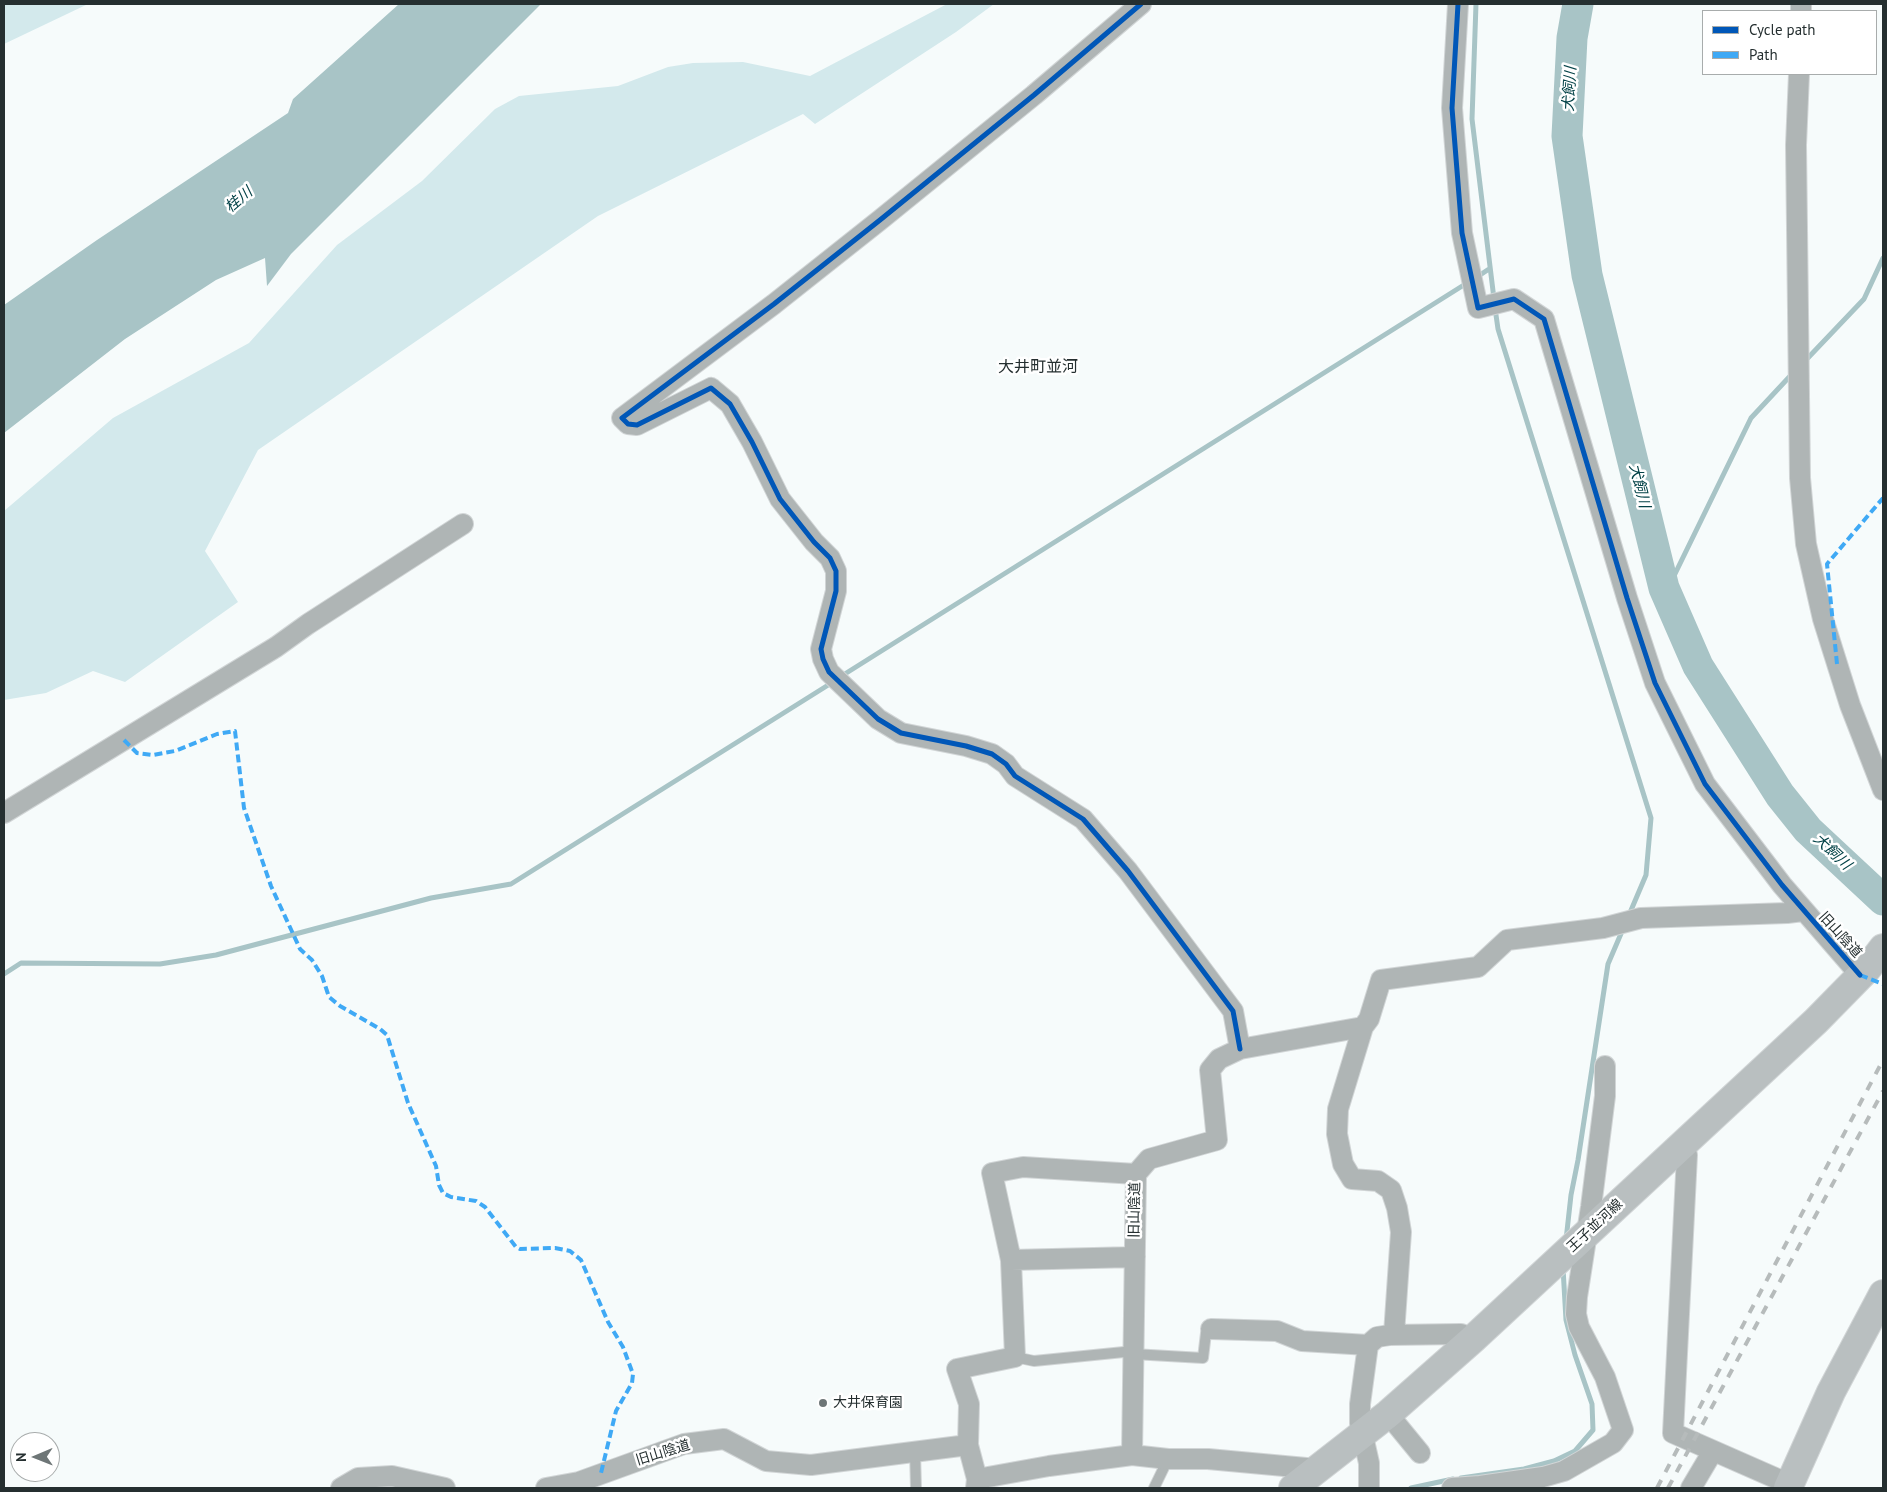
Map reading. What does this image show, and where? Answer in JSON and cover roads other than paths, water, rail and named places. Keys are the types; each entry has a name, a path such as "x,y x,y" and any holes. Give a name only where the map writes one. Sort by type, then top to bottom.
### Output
{"main road":[{"name":"王子並河線","path":"1293,1488 1388,1414 1473,1339 1816,1021 1870,964"},
{"path":"1792,1487 1831,1392 1883,1294"}],"street":[{"path":"1141,4 1034,95 850,244 774,304 622,418 628,424 637,425 711,388 730,404 752,442 780,499 814,542 830,558 836,571 836,591 821,649 829,672 878,719 902,733 966,746 992,754 1006,764 1015,776 1083,820 1128,872 1233,1011 1240,1049"},
{"path":"1458,4 1452,108 1462,233 1478,308 1514,300 1544,319 1627,598 1655,683 1705,784 1804,911"},
{"path":"1799,75 1796,145 1800,469 1806,544 1823,619 1850,705 1883,790"},
{"path":"4,813 276,647 463,524"},
{"name":"旧山陰道","path":"1132,1455 1136,1174 1149,1159 1217,1140 1210,1070 1219,1059 1240,1049 1363,1027 1369,1018 1381,980 1478,967 1507,940 1603,928 1641,918 1804,911 1870,964"},
{"path":"1363,1027 1338,1109 1337,1134 1343,1164 1352,1180 1378,1181 1391,1190 1397,1208 1401,1232 1394,1334"},
{"path":"1452,1488 1542,1477 1564,1471 1613,1443 1623,1430 1605,1377 1579,1327 1576,1314 1584,1236 1605,1096 1605,1066"},
{"path":"1683,1144 1686,1155 1674,1434 1792,1487"},
{"path":"1136,1174 1022,1168 992,1173 1011,1260 1015,1357 957,1369 969,1404 968,1445 977,1483 1049,1466 1132,1455 1168,1459 1208,1459 1317,1469"},
{"path":"1011,1260 1134,1257"},
{"path":"1211,1329 1277,1331 1302,1340 1368,1345"},
{"path":"1369,1488 1369,1463 1360,1423 1360,1404 1368,1345 1377,1337 1394,1334 1461,1334 1473,1339"},
{"path":"1388,1414 1420,1453"},
{"name":"旧山陰道","path":"546,1488 597,1481 684,1444 724,1439 766,1461 812,1465 968,1445"},
{"path":"1691,1488 1713,1450"},
{"path":"341,1488 358,1478 392,1476 445,1488"}],"lane":[{"path":"1015,1357 1034,1361 1124,1352 1203,1358 1206,1333 1211,1329"},
{"path":"915,1452 916,1488"},
{"path":"1154,1488 1168,1459"}],"water":[{"name":"桂川","path":"399,4 541,4 291,254 267,286 265,258 216,280 125,339 4,433 4,305 97,240 288,113 293,99"}],"waterway":[{"path":"1476,4 1472,119 1494,299"},
{"name":"犬飼川","path":"1578,4 1572,38 1567,136 1587,275 1664,588 1698,666 1780,795 1808,830 1883,900"},
{"path":"1805,361 1864,299 1883,258"},
{"path":"1477,277 1489,269"},
{"path":"840,677 1467,283"},
{"path":"1495,308 1498,329 1651,818 1646,875 1629,915"},
{"path":"1664,588 1672,580 1751,418 1792,374"},
{"path":"4,974 21,963 160,964 216,955 431,898 511,884 833,682"},
{"path":"1566,1240 1571,1195 1608,964 1623,929"},
{"path":"1461,1478 1524,1469 1554,1461 1575,1451 1593,1430 1592,1404 1575,1355 1566,1320 1563,1268"},
{"path":"1411,1488 1453,1479"}],"railway":[{"path":"1657,1488 1883,1060"},
{"path":"1668,1488 1883,1091"}],"place":[{"name":"大井保育園","path":"823,1403"}],"district":[{"name":"大井町並河","path":"1038,367"}]}
